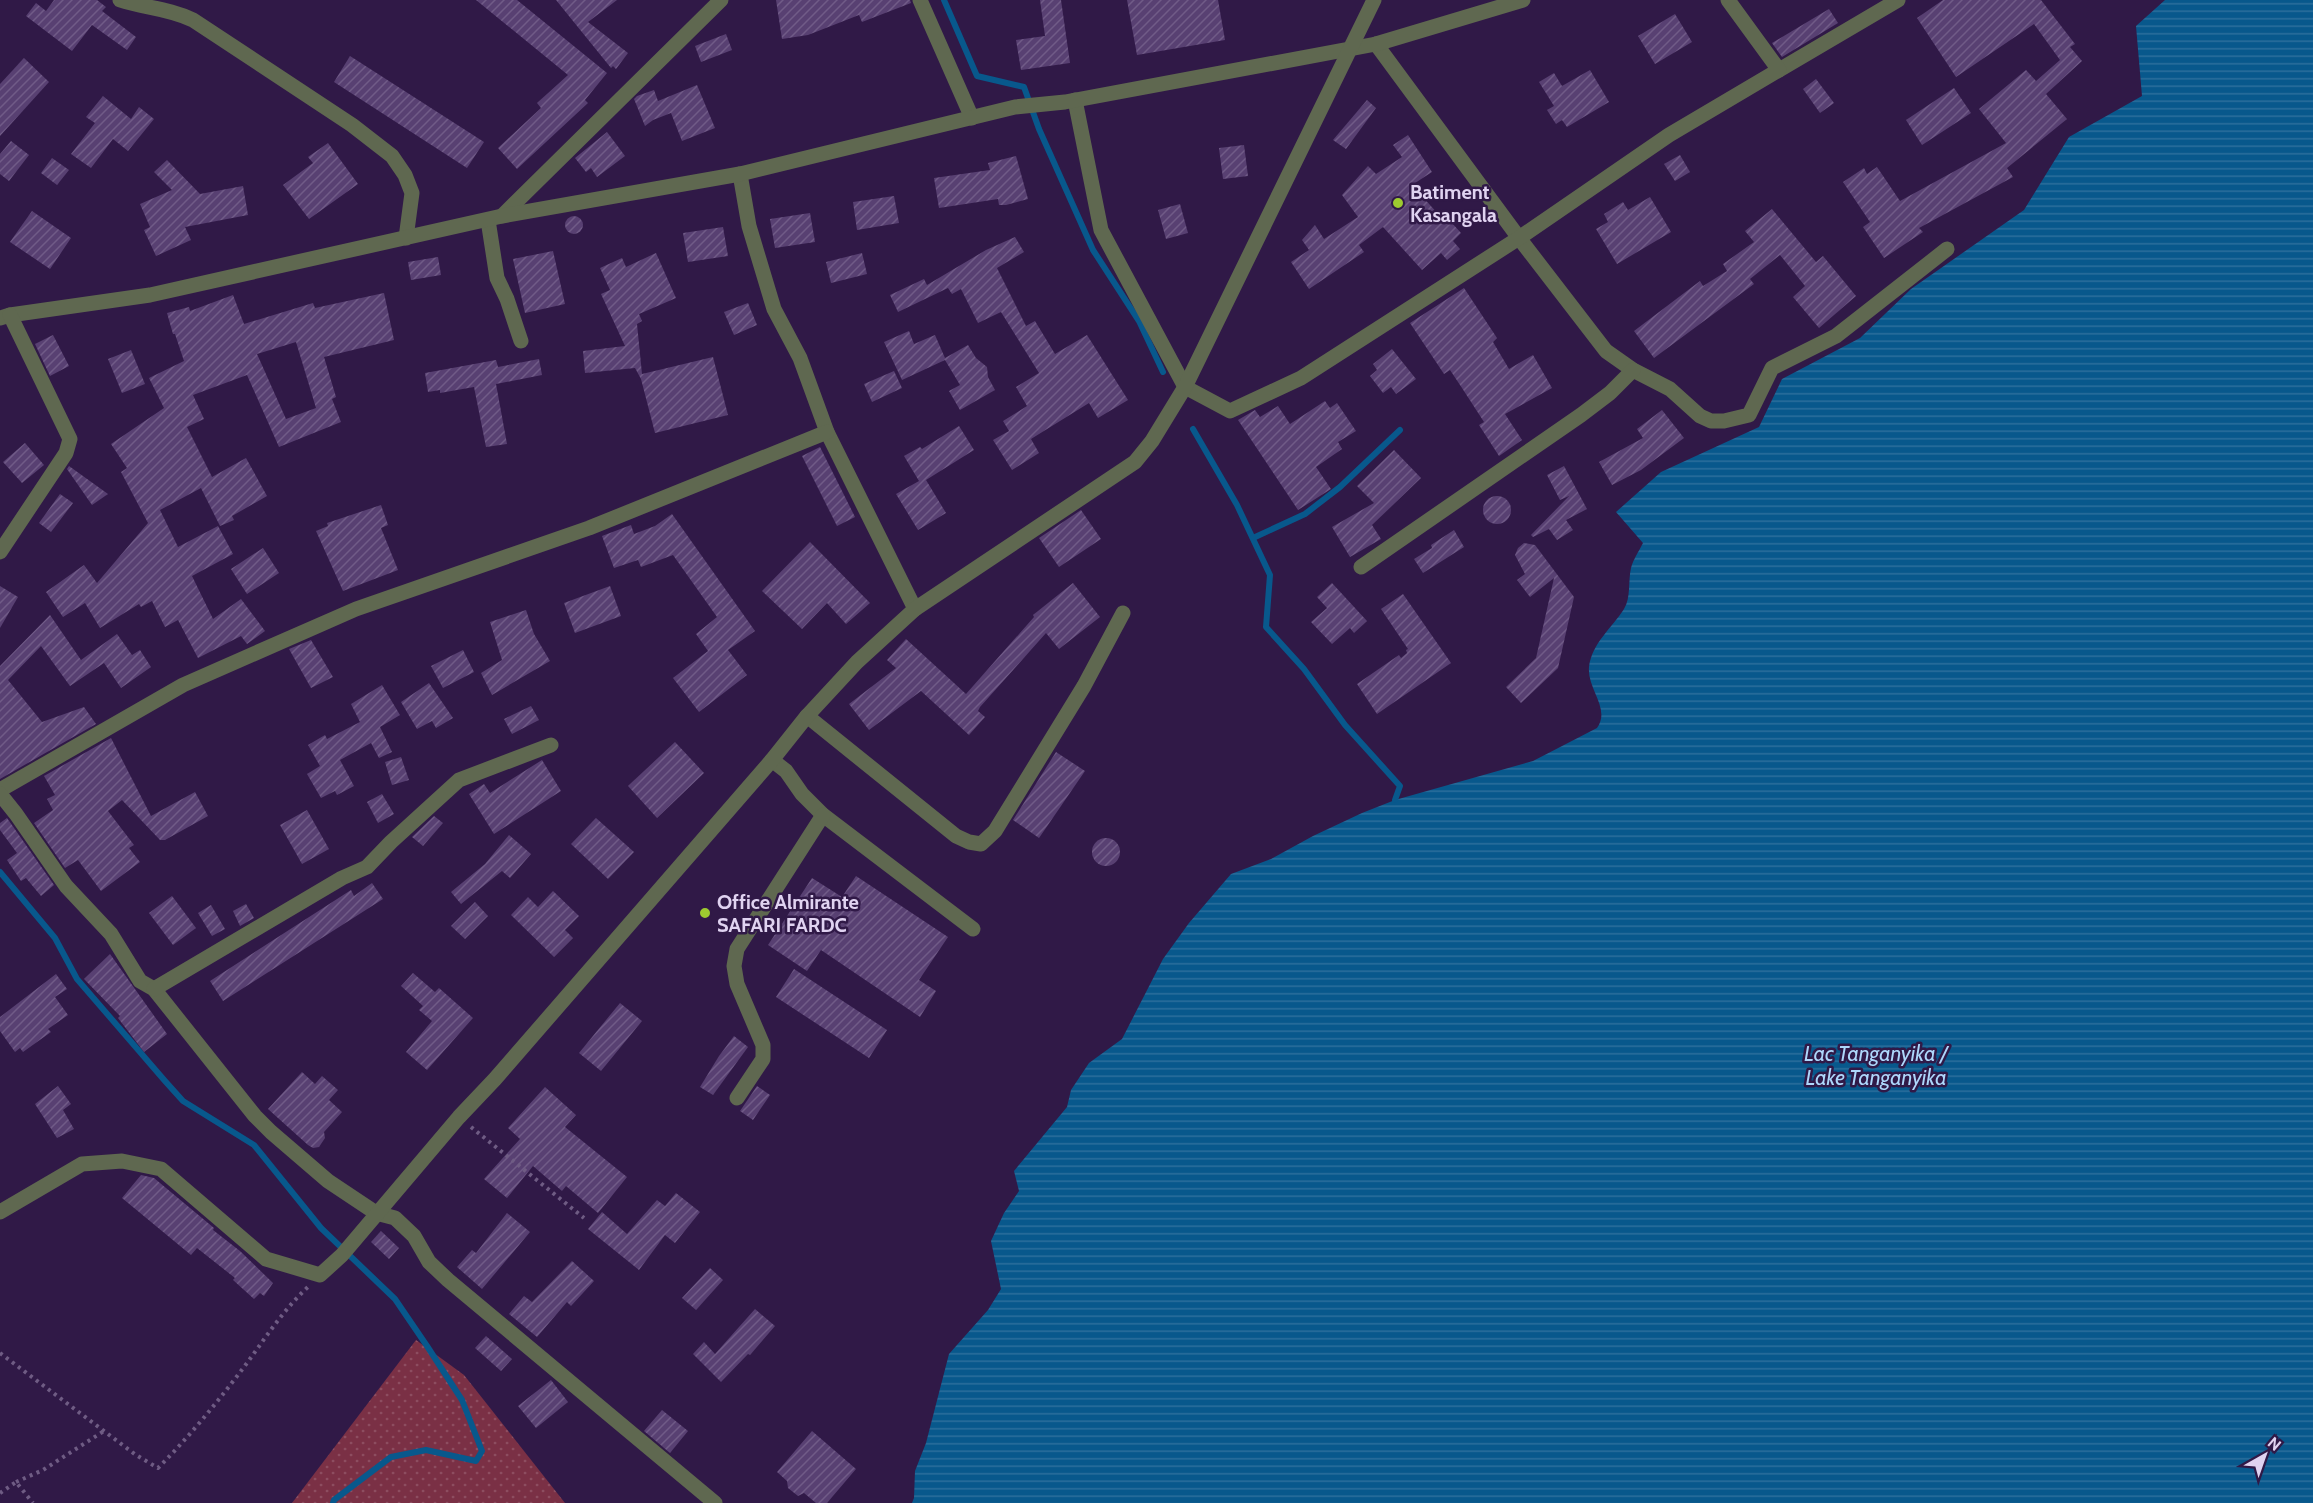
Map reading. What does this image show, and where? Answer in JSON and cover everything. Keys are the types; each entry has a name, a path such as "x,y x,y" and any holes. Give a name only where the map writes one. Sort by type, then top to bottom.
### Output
{"street":[{"path":"120,0 176,12 193,20 352,125 392,156 405,175 412,193 406,238"},
{"path":"920,0 972,118"},
{"path":"0,1212 82,1164 122,1161 161,1169 266,1259 320,1275 342,1255 459,1117 503,1071 772,760 807,716 857,662 915,609 1136,462 1152,441 1185,387 1374,0"},
{"path":"0,552 66,453 70,439 5,316 150,295 495,218 740,174 1015,106 1070,101 1350,47 1376,44 1523,0"},
{"path":"1728,0 1779,70"},
{"path":"1070,101 1101,230 1185,387 1230,411 1300,378 1519,238 1669,135 1898,0"},
{"path":"521,341 497,278 495,218 715,2"},
{"path":"1376,44 1519,238 1606,351 1633,370 1670,389 1700,416 1711,421 1724,421 1749,415 1772,368 1836,336 1947,249"},
{"path":"740,174 749,226 774,309 800,358 827,432 915,609"},
{"path":"1361,567 1581,415 1633,370"},
{"path":"715,1503 448,1280 429,1262 414,1236 395,1218 372,1218 271,1132 255,1116 154,989 140,981 111,934 66,886 0,792 183,685 356,609 589,528 827,432"},
{"path":"807,716 956,836 981,844 995,831 1084,686 1123,614"},
{"path":"154,989 342,878 367,867 459,780 551,745"},
{"path":"772,760 786,771 802,794 823,815 973,929"},
{"path":"737,1098 763,1059 763,1046 737,984 734,966 737,949 823,815"}],"path":[{"path":"459,1117 584,1218"},
{"path":"0,1353 136,1455 158,1468 175,1451 238,1375 294,1299 320,1275"},
{"path":"0,1493 104,1431"},
{"path":"16,1482 33,1503"}],"shaded area":[{"path":"416,1340 464,1375 565,1503 292,1503"}],"water":[{"name":"Lac Tanganyika / Lake Tanganyika","path":"2165,0 2313,0 2313,1503 912,1503 915,1471 926,1443 949,1354 988,1310 1001,1289 991,1241 1004,1213 1019,1191 1014,1171 1067,1107 1071,1090 1089,1063 1122,1039 1163,959 1189,923 1231,874 1271,859 1362,813 1395,800 1533,761 1597,728 1601,721 1601,714 1589,675 1591,658 1598,643 1626,605 1631,568 1643,543 1616,512 1661,472 1759,427 1782,379 1860,338 1911,289 2024,210 2069,137 2142,96 2136,26"}],"building":[{"path":"54,0 97,0 106,7 102,11 136,37 127,50 92,25 72,51 26,16 36,3 46,11"},
{"path":"476,0 517,0 607,73 585,100 588,103 517,169 498,148 541,108 537,103 568,75"},
{"path":"556,0 617,0 588,22 628,53 616,69 613,66 611,68"},
{"path":"776,0 910,0 911,3 862,22 859,15 808,35 782,39"},
{"path":"1040,0 1061,0 1070,63 1021,70 1016,40 1045,36"},
{"path":"1127,0 1218,0 1225,40 1137,55"},
{"path":"1943,0 2041,0 2075,44 2070,47 2082,61 2046,94 2067,119 2007,168 2013,177 1919,228 1923,232 1884,258 1863,227 1870,222 1843,182 1864,168 1867,174 1877,167 1900,201 2006,143 1979,109 2026,70 2036,81 2060,60 2034,24 1956,77 1917,18"},
{"path":"1829,9 1838,23 1782,57 1772,43"},
{"path":"1675,14 1692,42 1655,64 1638,36"},
{"path":"726,34 732,50 701,62 695,46"},
{"path":"350,56 484,142 467,168 334,82"},
{"path":"24,58 49,82 0,136 0,84"},
{"path":"1590,70 1609,102 1567,127 1562,120 1556,124 1547,110 1554,106 1539,82 1554,73 1562,86"},
{"path":"1816,79 1834,103 1820,113 1803,89"},
{"path":"697,85 715,128 682,141 671,113 645,126 634,99 637,96 654,90 658,101"},
{"path":"1954,88 1971,113 1922,145 1906,120"},
{"path":"103,96 131,119 139,107 154,119 128,151 113,139 91,168 71,154 95,123 86,117"},
{"path":"1367,100 1376,108 1346,149 1333,140"},
{"path":"607,132 625,156 597,177 591,168 586,172 575,158"},
{"path":"1408,135 1432,172 1412,185 1439,215 1442,212 1461,233 1453,241 1460,249 1447,260 1441,253 1422,270 1383,227 1359,245 1364,252 1309,289 1291,262 1309,250 1302,240 1315,225 1324,239 1358,217 1342,195 1368,166 1376,174 1402,157 1393,145"},
{"path":"11,141 29,155 9,181 0,174 0,154"},
{"path":"328,143 358,184 309,219 283,185 313,163 308,157"},
{"path":"1244,145 1248,176 1223,179 1219,148"},
{"path":"1680,155 1690,172 1675,181 1664,164"},
{"path":"1016,156 1028,199 1006,205 999,205 998,199 939,208 934,178 990,170 988,163"},
{"path":"52,158 69,170 57,185 41,173"},
{"path":"167,160 200,194 243,186 248,215 185,227 191,240 156,256 144,230 150,227 140,204 172,190 154,172"},
{"path":"894,196 899,223 857,230 853,202"},
{"path":"1650,197 1671,232 1617,264 1596,229 1608,222 1604,214 1623,202 1628,210"},
{"path":"1180,204 1188,233 1166,239 1158,210"},
{"path":"1772,209 1816,262 1823,256 1856,296 1819,328 1793,297 1805,286 1780,255 1750,279 1754,284 1654,358 1634,331 1700,281 1703,286 1727,271 1723,264 1754,242 1745,231"},
{"path":"32,211 71,238 50,269 10,242"},
{"path":"810,213 815,242 775,248 770,219"},
{"path":"574,216 580,219 583,225 580,231 574,234 568,231 565,225 568,219"},
{"path":"723,227 728,256 688,262 683,233"},
{"path":"1015,237 1024,252 997,268 1026,326 1035,321 1055,354 1087,335 1128,400 1098,418 1089,403 1031,439 1039,453 1012,470 993,440 1009,431 1003,421 1027,406 1016,387 1039,373 1001,312 978,323 961,289 952,294 948,288 898,312 890,295 924,279 927,285 986,250"},
{"path":"553,251 565,304 525,313 513,259"},
{"path":"656,253 676,298 639,314 642,321 637,324 642,374 713,357 728,415 655,433 641,379 635,368 585,373 583,351 625,346 601,294 610,290 600,268 622,258 626,267"},
{"path":"862,253 867,274 831,283 826,262"},
{"path":"438,257 441,275 411,280 408,262"},
{"path":"1464,288 1497,338 1493,342 1509,369 1533,355 1552,388 1505,414 1522,440 1499,456 1479,425 1484,422 1450,370 1444,374 1410,323"},
{"path":"384,293 394,340 324,357 336,397 332,399 341,422 279,447 247,375 193,395 204,419 187,427 212,477 246,458 267,496 232,516 234,520 220,526 201,488 160,510 178,547 218,526 233,554 192,576 213,619 241,599 265,631 247,644 241,636 198,658 178,620 165,627 152,601 141,607 139,604 100,628 85,603 63,617 46,592 84,565 97,583 148,523 121,472 127,468 111,444 164,408 149,378 184,361 167,313 189,307 190,311 233,295 244,324 313,303 315,308","holes":["296,342 316,408 286,419 257,354"]},
{"path":"748,303 757,325 734,335 724,312"},
{"path":"909,331 914,344 935,335 945,358 968,345 976,358 987,367 988,377 995,390 960,410 949,391 960,385 945,360 902,380 884,342"},
{"path":"53,335 69,366 50,376 35,344"},
{"path":"1392,349 1416,379 1396,394 1391,387 1383,393 1370,376 1377,370 1373,364"},
{"path":"131,350 145,384 122,393 108,359"},
{"path":"539,359 542,375 496,384 507,444 486,447 474,387 440,393 440,390 428,392 425,373 496,360 498,367"},
{"path":"894,371 902,388 872,402 864,384"},
{"path":"1325,401 1330,408 1337,403 1356,431 1338,442 1342,449 1316,467 1331,489 1298,510 1238,420 1255,410 1260,417 1278,406 1290,424"},
{"path":"1662,410 1684,438 1641,470 1612,485 1599,462 1643,438 1637,429"},
{"path":"959,426 974,450 926,480 946,513 918,530 896,494 919,481 904,456 920,447 922,449"},
{"path":"25,443 44,465 22,483 3,462"},
{"path":"820,447 855,517 837,526 802,456"},
{"path":"1394,450 1421,478 1372,525 1381,539 1350,557 1332,527 1374,503 1357,486"},
{"path":"69,466 108,494 92,505 67,469"},
{"path":"1564,466 1587,509 1566,520 1573,530 1557,540 1549,529 1533,537 1531,535 1569,496 1560,500 1547,475"},
{"path":"60,494 73,503 51,532 39,523"},
{"path":"1497,496 1507,500 1511,510 1507,520 1497,524 1487,520 1483,510 1487,500"},
{"path":"381,505 388,525 381,528 398,570 343,591 316,531 328,526 327,523"},
{"path":"1081,510 1101,539 1059,567 1039,538"},
{"path":"672,514 755,631 728,650 747,675 699,712 673,678 708,651 696,634 717,617 673,555 641,567 638,560 614,568 602,536 631,525 634,534 655,526"},
{"path":"1454,530 1464,547 1423,573 1414,559"},
{"path":"810,542 870,603 846,624 827,603 802,629 762,591"},
{"path":"1524,543 1535,545 1574,597 1558,668 1521,703 1506,687 1536,658 1554,578 1530,597 1517,580 1525,574 1515,555"},
{"path":"263,548 279,573 247,594 231,569"},
{"path":"1073,583 1100,617 1059,649 1046,633 980,707 978,711 985,717 969,735 921,691 869,730 849,704 896,668 887,660 906,639 966,694 1034,617 1033,615"},
{"path":"1332,583 1367,621 1354,633 1350,628 1332,644 1311,622 1327,608 1317,597"},
{"path":"0,586 18,597 0,628"},
{"path":"610,586 621,616 575,633 564,603"},
{"path":"1403,594 1451,663 1377,714 1357,684 1399,655 1401,658 1407,653 1408,649 1381,609"},
{"path":"526,610 534,634 550,661 492,695 481,673 502,660 490,622"},
{"path":"50,615 81,660 117,634 132,655 140,650 151,667 121,688 104,663 70,686 41,646 8,680 42,722 84,707 96,724 0,779 0,666"},
{"path":"311,640 333,677 311,688 289,649"},
{"path":"463,650 474,672 443,688 431,666"},
{"path":"429,683 453,718 436,728 432,721 417,729 401,702"},
{"path":"382,685 400,715 380,727 392,752 379,758 371,743 340,760 354,786 337,795 335,791 321,798 307,774 320,766 308,745 325,735 327,739 360,722 351,704"},
{"path":"531,706 539,720 512,734 504,719"},
{"path":"111,738 151,816 195,792 208,816 165,840 160,840 122,800 108,811 134,845 129,848 140,862 101,891 78,860 65,868 34,823 53,810 47,799 55,795 44,776"},
{"path":"675,742 704,773 657,818 628,786"},
{"path":"1056,752 1085,771 1039,838 1013,820"},
{"path":"401,757 409,780 392,785 385,762"},
{"path":"542,760 561,791 494,834 469,794 484,784 490,793"},
{"path":"382,794 394,814 378,823 367,802"},
{"path":"307,810 329,849 302,864 280,825"},
{"path":"434,816 443,823 423,846 412,837"},
{"path":"7,818 54,885 41,896 26,878 21,881 7,860 17,853 0,830 0,823"},
{"path":"596,818 634,852 608,879 571,844"},
{"path":"509,835 531,854 510,878 502,871 461,904 451,892 485,864"},
{"path":"1106,838 1116,842 1120,852 1116,862 1106,866 1096,862 1092,852 1096,842"},
{"path":"856,876 948,937 919,980 936,991 920,1017 821,950 807,971 768,945 812,878 842,897"},
{"path":"372,883 383,899 223,1001 210,981 351,890 354,896"},
{"path":"553,891 579,916 565,930 573,938 554,957 511,915 528,897 538,907"},
{"path":"172,896 196,928 173,945 149,913"},
{"path":"475,902 488,916 465,939 451,926"},
{"path":"246,904 254,918 240,926 233,911"},
{"path":"211,905 225,929 212,936 198,913"},
{"path":"110,954 167,1034 144,1052 118,1018 120,1016 84,979"},
{"path":"794,969 887,1030 869,1058 776,997"},
{"path":"413,973 435,992 439,988 473,1018 427,1070 406,1052 432,1021 419,1010 423,1006 401,986"},
{"path":"56,974 67,989 55,997 68,1015 48,1029 51,1032 23,1052 20,1048 15,1052 0,1031 0,1017"},
{"path":"620,1003 642,1021 601,1071 579,1053"},
{"path":"734,1036 748,1047 713,1095 700,1087"},
{"path":"302,1072 315,1084 322,1076 338,1090 329,1100 342,1112 324,1132 325,1138 319,1147 313,1148 308,1145 268,1109"},
{"path":"58,1086 71,1104 63,1110 74,1129 57,1138 35,1104"},
{"path":"757,1086 770,1095 753,1120 740,1111"},
{"path":"545,1087 576,1115 565,1127 627,1177 598,1213 566,1186 562,1191 533,1166 507,1198 484,1179 520,1139 508,1128"},
{"path":"141,1175 154,1178 214,1228 213,1230 240,1251 273,1283 264,1296 260,1293 254,1299 233,1280 235,1278 197,1248 191,1255 122,1198"},
{"path":"676,1193 700,1212 675,1243 665,1235 639,1270 588,1229 602,1212 627,1234 657,1200 665,1206"},
{"path":"507,1213 530,1232 482,1289 457,1267 472,1250 476,1253"},
{"path":"381,1231 399,1248 389,1259 371,1242"},
{"path":"572,1261 594,1281 571,1306 567,1302 537,1337 509,1314 524,1296 532,1302"},
{"path":"710,1268 723,1280 696,1310 682,1298"},
{"path":"755,1309 775,1326 750,1355 748,1354 721,1382 693,1354 704,1342 715,1354"},
{"path":"486,1336 512,1359 501,1371 475,1348"},
{"path":"551,1380 568,1402 536,1428 518,1406"},
{"path":"662,1410 688,1431 670,1453 644,1431"},
{"path":"812,1431 856,1469 827,1503 816,1503 804,1493 798,1496 788,1488 787,1481 777,1472"}],"waterway":[{"path":"944,0 977,76 1024,87 1039,129 1093,250 1139,321 1163,372"},
{"path":"1193,429 1237,505 1270,575 1266,627 1304,669 1345,725 1400,786 1395,800"},
{"path":"1253,538 1305,514 1340,487 1400,430"},
{"path":"0,872 55,938 77,979 183,1101 254,1145 321,1228 395,1299 462,1400 482,1451 476,1461 426,1450 391,1457 333,1503"}],"place":[{"name":"Batiment Kasangala","path":"1398,203"},
{"name":"Office Almirante SAFARI FARDC","path":"705,913"}]}
